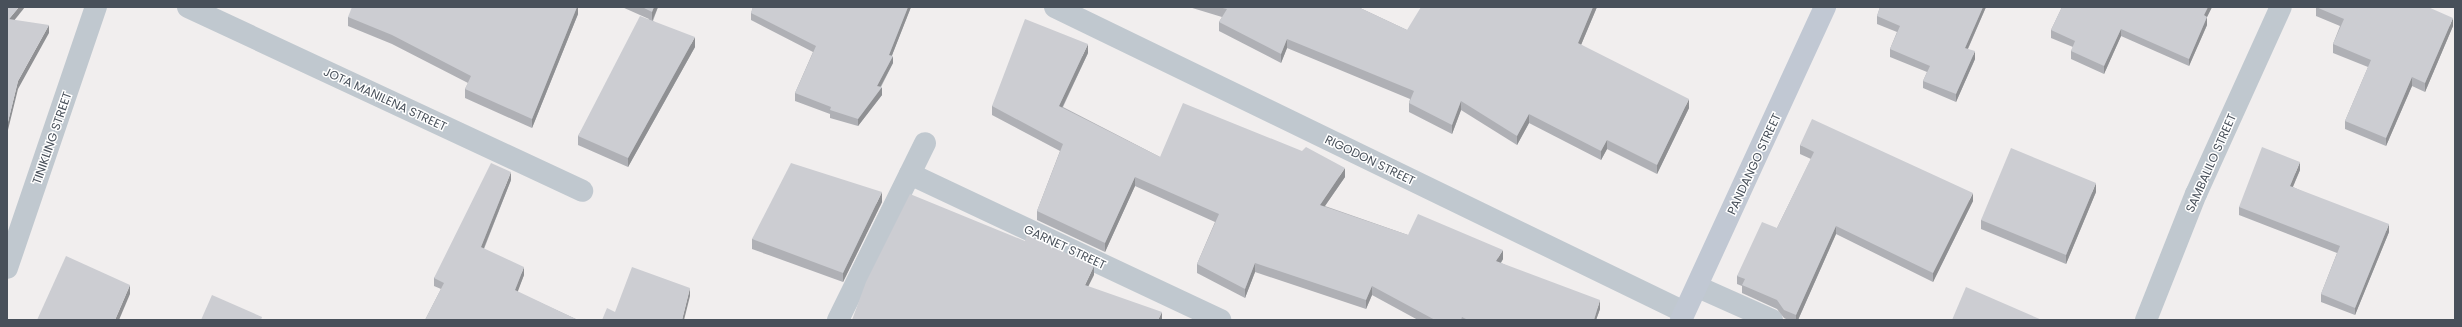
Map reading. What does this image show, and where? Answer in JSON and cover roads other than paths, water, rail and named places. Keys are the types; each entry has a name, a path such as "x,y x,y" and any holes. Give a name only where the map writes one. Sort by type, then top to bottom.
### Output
{"street":[{"name":"TINIKLING STREET","path":"7,268 96,7"},
{"name":"JOTA MANILENA STREET","path":"188,7 582,190"},
{"name":"RIGODON STREET","path":"1056,7 1682,316"},
{"name":"PANDANGO STREET","path":"1682,316 1698,287 1825,7"},
{"name":"SAMBALILO STREET","path":"2146,320 2196,194 2281,7"},
{"path":"838,320 925,143"},
{"name":"GARNET STREET","path":"910,174 1220,320"},
{"path":"1698,287 1772,320"}]}
